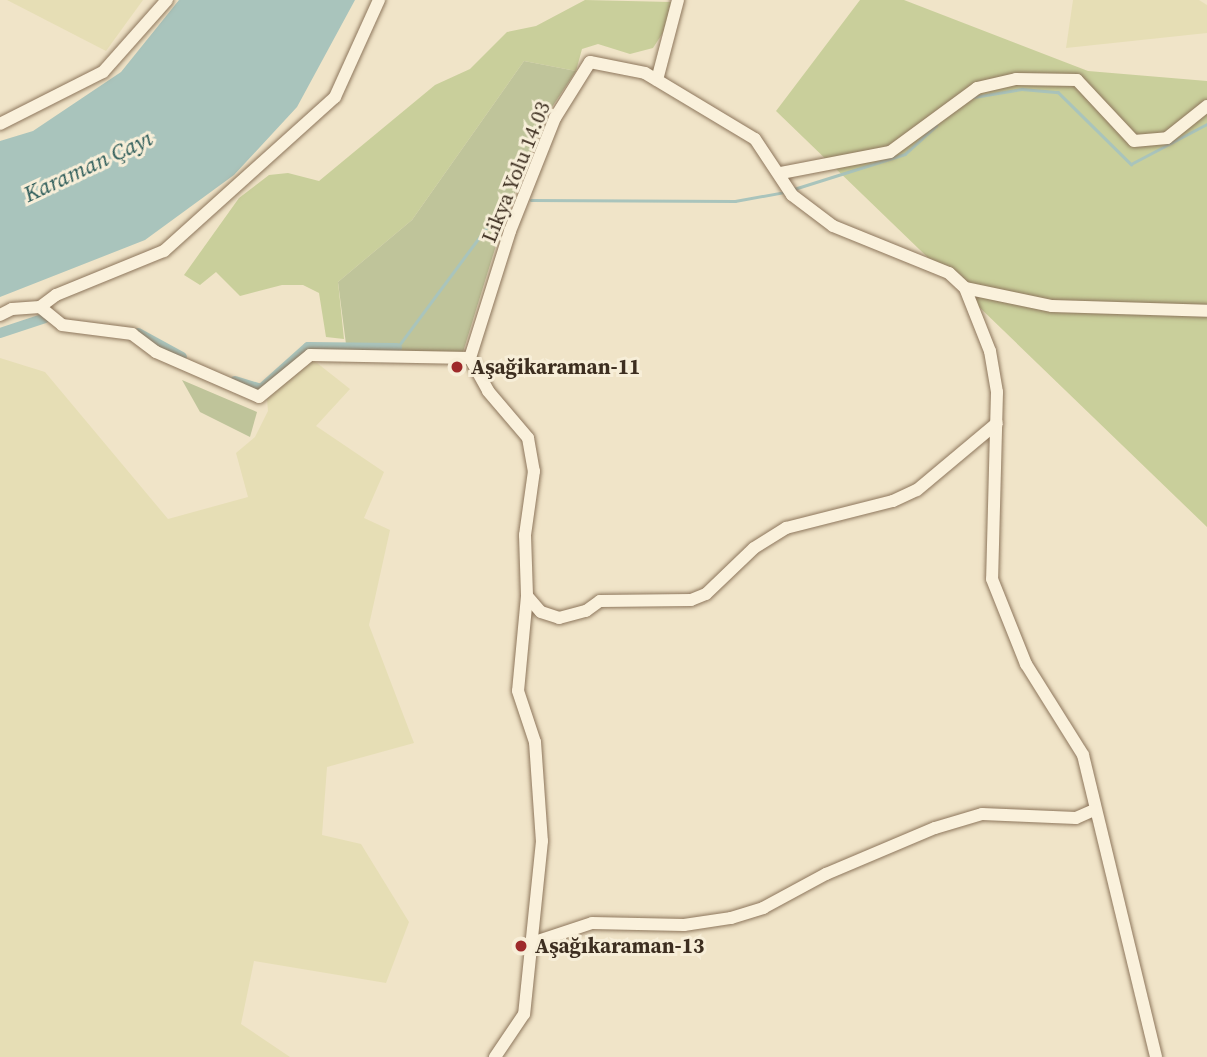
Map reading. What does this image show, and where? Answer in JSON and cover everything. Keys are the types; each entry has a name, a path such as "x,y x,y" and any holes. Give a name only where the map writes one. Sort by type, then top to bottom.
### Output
{"street":[{"path":"0,124 103,72 167,0"},
{"path":"0,315 12,309 40,307 56,295 164,251 335,97 379,0"},
{"path":"657,80 678,0"},
{"name":"Likya Yolu 14.03","path":"470,358 510,231 555,118 590,62 645,73 755,139 781,173 792,194 833,226 949,273 965,288"},
{"path":"781,173 890,152 977,88 1016,79 1077,80 1134,141 1167,138 1207,106"},
{"path":"965,288 1052,306 1207,311"},
{"path":"965,288 995,370 998,423 992,579 1026,664 1083,755 1094,810 1156,1057"},
{"path":"40,307 62,325 132,334 156,352 259,397 310,355 470,358 488,391 528,438 534,471 523,568 527,596 517,691 535,742 542,841 528,944 524,1014 495,1057"},
{"path":"527,596 541,612 559,618 586,611 600,600 691,600 706,594 754,548 786,528 893,501 917,490 998,423"},
{"path":"528,944 592,923 684,925 731,918 763,908 826,874 935,828 982,814 1076,818 1094,810"}],"shaded area":[{"path":"7,0 143,0 106,51"},
{"path":"1073,0 1199,0 1207,5 1207,33 1066,48"},
{"path":"0,358 45,372 168,519 248,497 236,453 255,437 268,411 267,399 312,359 350,389 316,426 384,472 364,518 390,530 369,625 414,743 327,767 322,835 361,844 409,922 386,983 254,961 241,1024 290,1057 0,1057"}],"green space":[{"path":"585,0 671,2 666,28 653,48 630,54 598,44 582,49 576,71 524,61 412,220 338,282 344,339 326,337 319,293 303,285 282,285 240,296 216,272 200,285 184,275 239,198 269,175 288,173 319,181 435,85 470,69 507,32 536,26"},
{"path":"860,0 904,0 1088,71 1207,81 1207,527 776,111"},
{"path":"524,61 576,71 544,119 503,223 463,352 347,352 338,282 412,220"},
{"path":"182,380 257,412 250,437 200,412"}],"water":[{"name":"Karaman Çayı","path":"179,0 355,0 297,107 234,175 145,240 0,297 0,141 33,131 121,72"}],"waterway":[{"path":"974,97 1022,89 1058,92 1131,164 1207,124"},
{"path":"794,189 905,154 936,126"},
{"path":"531,200 735,201 785,192"},
{"path":"397,348 507,200 512,200"},
{"path":"0,333 45,318"},
{"path":"138,333 182,357"},
{"path":"235,381 261,389 308,347 397,348"}],"place":[{"name":"Aşağikaraman-11","path":"457,367"},
{"name":"Aşağıkaraman-13","path":"521,946"}]}
